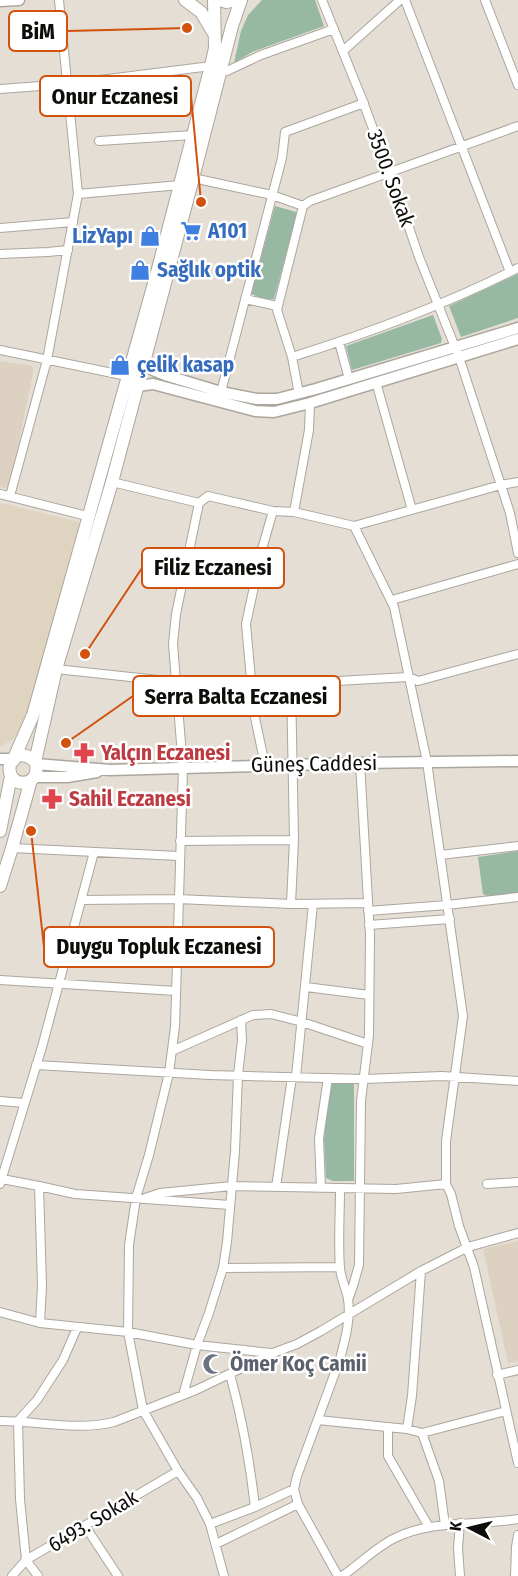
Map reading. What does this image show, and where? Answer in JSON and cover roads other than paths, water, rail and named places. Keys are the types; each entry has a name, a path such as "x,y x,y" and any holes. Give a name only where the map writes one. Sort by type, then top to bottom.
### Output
{"main road":[{"path":"184,0 201,12 215,35"},
{"path":"35,763 56,669 112,482 193,178 216,69 214,0"},
{"path":"220,0 231,2 236,0"},
{"path":"0,831 9,767 33,715 193,135 241,0"},
{"path":"0,886 37,771 30,757 21,755 14,758"},
{"path":"7,775 18,782 27,783 33,779"}],"street":[{"path":"0,1 19,0"},
{"path":"10,496 47,360 78,194 58,0"},
{"name":"3500. Sokak","path":"321,0 343,51 419,257 457,352 510,513 518,553"},
{"path":"343,51 400,0"},
{"path":"405,0 510,272"},
{"path":"485,0 518,86"},
{"path":"0,89 216,69 227,71 261,55 334,29"},
{"path":"221,392 282,158 285,132 363,104"},
{"path":"298,394 292,357 277,306 303,206 310,201 518,126"},
{"path":"99,141 193,135"},
{"path":"193,178 272,195 303,206"},
{"path":"78,194 180,185"},
{"path":"0,228 73,222"},
{"path":"0,254 68,250"},
{"path":"292,357 438,306 518,268"},
{"path":"245,299 277,306"},
{"path":"137,386 153,384 262,412 288,409 376,382 518,328"},
{"path":"143,364 168,376 221,392 257,399 277,399 457,352 518,339"},
{"path":"339,342 349,379"},
{"path":"0,350 127,376"},
{"path":"376,382 412,510"},
{"path":"294,512 309,430 310,403"},
{"path":"112,482 199,503"},
{"path":"224,1576 210,1524 197,1498 178,1471 143,1410 128,1332 129,1245 169,1072 175,1027 183,768 173,644 176,614 199,503 208,496 354,526 501,485 518,483"},
{"path":"0,494 87,516"},
{"path":"265,765 254,713 246,624 262,549 273,511"},
{"path":"354,526 392,600 427,762 463,1016 446,1141 446,1184 474,1267 518,1460"},
{"path":"392,600 518,564"},
{"path":"251,686 408,677 418,681 518,654"},
{"path":"56,669 177,682"},
{"path":"291,683 294,840 291,904"},
{"path":"0,759 14,758"},
{"name":"Güneş Caddesi","path":"110,770 518,761"},
{"path":"35,763 110,770"},
{"path":"348,1300 359,1265 361,1101 368,1044 369,925 360,763"},
{"path":"33,779 67,777 110,770"},
{"path":"180,841 294,840"},
{"path":"440,855 518,846"},
{"path":"12,848 179,856"},
{"path":"94,852 59,984 1,1181 75,1194 230,1205"},
{"path":"81,900 178,899 368,907 447,905 518,897"},
{"path":"276,1186 302,1022 313,904"},
{"path":"369,925 450,919"},
{"path":"0,980 176,991"},
{"path":"306,987 369,995"},
{"path":"172,1051 253,1015 271,1014 368,1044"},
{"path":"183,1395 223,1268 235,1151 242,1040 241,1020"},
{"path":"36,1065 238,1076 364,1079 442,1076 518,1081"},
{"path":"321,1188 319,1138 328,1078"},
{"path":"0,1101 24,1103"},
{"path":"487,1184 518,1182"},
{"path":"140,1198 160,1193 232,1186 396,1190 446,1184"},
{"path":"39,1186 42,1286 40,1323"},
{"path":"339,1189 340,1267 348,1300 345,1340 297,1476 294,1488 298,1504 340,1576 393,1539 413,1530 460,1523 501,1522 518,1519"},
{"path":"0,1421 72,1426 114,1422 183,1395 297,1344 421,1271 468,1247 518,1233"},
{"path":"223,1268 340,1267"},
{"path":"407,1429 421,1271"},
{"path":"0,1312 40,1323 128,1332 197,1345 273,1353"},
{"path":"38,1576 26,1560 20,1499 18,1421 37,1400 63,1360 76,1328"},
{"path":"497,1375 518,1370"},
{"path":"230,1374 239,1407 255,1507"},
{"path":"318,1420 407,1429 422,1433 506,1412"},
{"path":"388,1427 388,1456 429,1527"},
{"path":"422,1433 439,1481 445,1525"},
{"name":"6493. Sokak","path":"12,1576 26,1560 178,1471"},
{"path":"210,1524 255,1507 294,1488"},
{"path":"216,1544 298,1504"},
{"path":"460,1523 458,1548 460,1576"},
{"path":"85,1526 118,1576"},
{"path":"515,1576 518,1535"}],"place":[{"name":"BiM","path":"187,28"},
{"name":"Onur Eczanesi","path":"201,202"},
{"name":"A101","path":"191,231"},
{"name":"LizYapı","path":"150,236"},
{"name":"Sağlık optik","path":"140,270"},
{"name":"çelik kasap","path":"120,365"},
{"name":"Filiz Eczanesi","path":"85,654"},
{"name":"Serra Balta Eczanesi","path":"66,743"},
{"name":"Yalçın Eczanesi","path":"84,753"},
{"name":"Sahil Eczanesi","path":"52,799"},
{"name":"Duygu Topluk Eczanesi","path":"31,831"},
{"name":"Ömer Koç Camii","path":"213,1364"}]}
